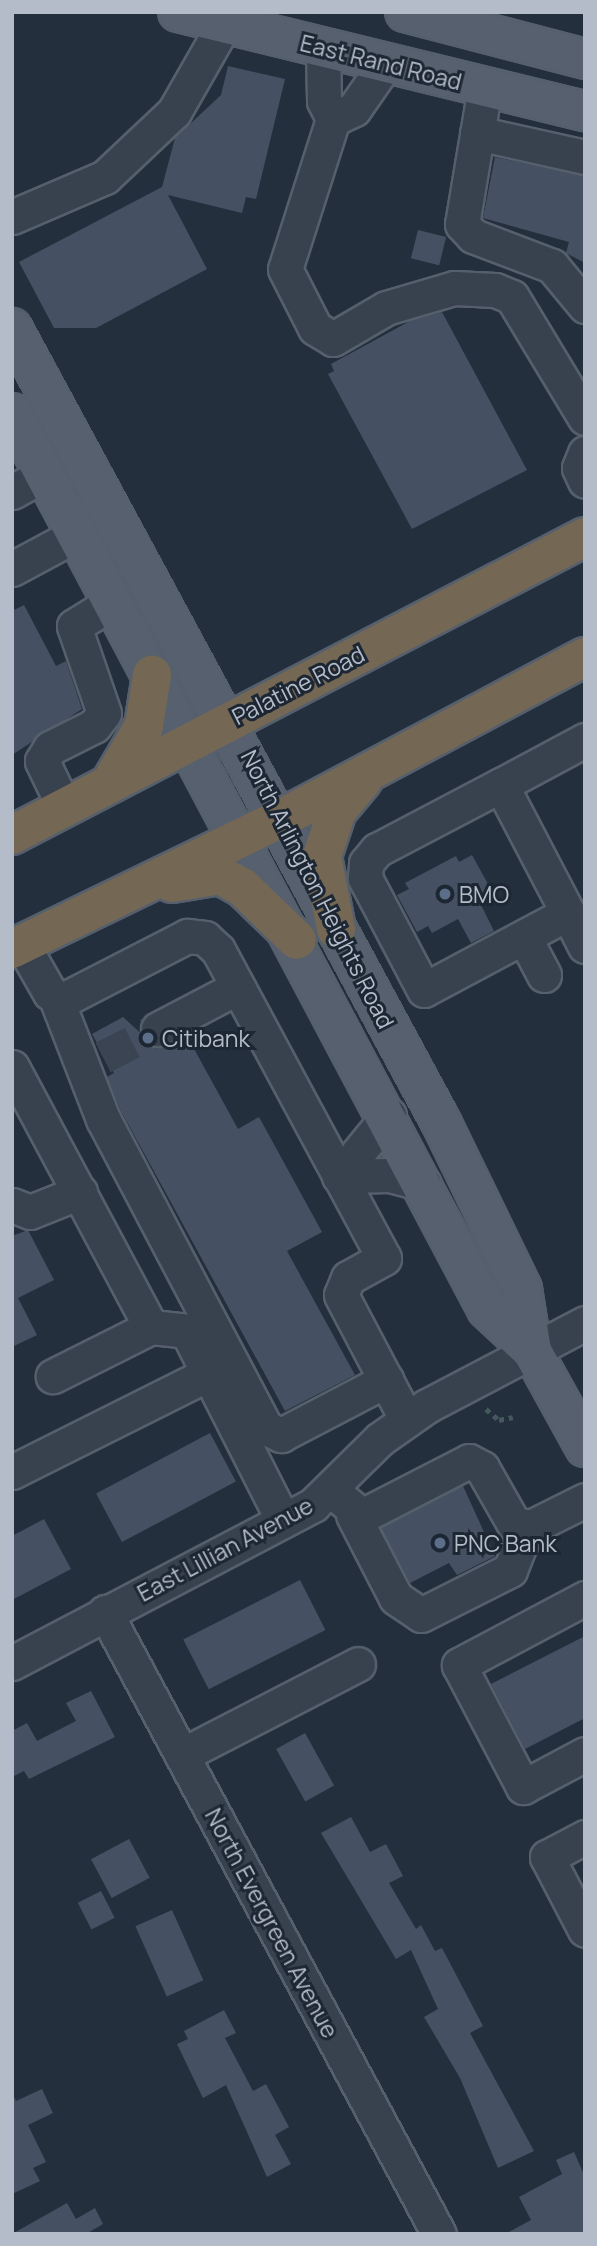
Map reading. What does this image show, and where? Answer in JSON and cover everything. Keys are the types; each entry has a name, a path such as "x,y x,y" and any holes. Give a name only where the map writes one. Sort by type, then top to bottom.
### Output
{"highway":[{"name":"Palatine Road","path":"12,835 585,537"},
{"path":"17,947 282,818 585,657"},
{"path":"109,783 144,726 152,675"},
{"path":"336,929 322,856 337,811 371,770"},
{"path":"138,887 220,875 297,940"}],"main road":[{"name":"East Rand Road","path":"178,12 230,18 323,48 585,111"},
{"path":"405,12 585,59"},
{"name":"North Arlington Heights Road","path":"12,328 282,818 336,929 522,1289 532,1351"},
{"name":"North Arlington Heights Road","path":"12,413 29,483 77,534 297,940 487,1309 532,1351 585,1447"}],"street":[{"path":"12,217 105,177 174,111 230,18"},
{"path":"323,48 324,101 333,119 285,269 315,328 332,339 386,308 454,288 495,290 512,297 585,418"},
{"path":"333,119 354,109 386,63"},
{"path":"485,87 461,217 466,232 552,266 585,306"},
{"path":"477,132 585,157"},
{"path":"585,453 579,468 585,481"},
{"path":"12,569 77,534"},
{"path":"64,807 42,761 50,748 94,726 104,713 74,626 113,601"},
{"path":"568,913 424,990 365,878 377,850 584,743"},
{"path":"501,785 585,946"},
{"path":"56,998 70,1000 196,935 218,950 384,1258 341,1289 407,1420"},
{"path":"524,937 544,975"},
{"path":"17,947 56,998 92,1063 266,1428 281,1435 386,1380"},
{"path":"158,1029 238,987"},
{"path":"12,1067 151,1327"},
{"path":"340,1176 389,1115"},
{"path":"340,1176 390,1175 424,1184"},
{"path":"12,1205 30,1212 79,1192"},
{"name":"East Lillian Avenue","path":"12,1663 283,1520 330,1489 407,1420 585,1323"},
{"path":"52,1376 151,1327 187,1331 283,1520"},
{"path":"12,1472 208,1374"},
{"path":"353,1515 362,1517 469,1461 482,1468 509,1519 527,1527"},
{"path":"330,1489 353,1515 396,1598 421,1615 510,1570 527,1527 585,1500"},
{"path":"585,1598 459,1665 523,1787 585,1754"},
{"name":"North Evergreen Avenue","path":"105,1612 439,2234"},
{"path":"182,1755 358,1664"},
{"path":"585,1837 547,1857 585,1930"}],"path":[{"path":"486,1409 499,1420 513,1416"}],"building":[{"path":"228,66 285,79 256,199 246,197 242,213 168,195 207,269 96,328 54,328 19,262 162,187 175,138 221,95"},
{"path":"495,157 585,176 585,263 566,253 569,242 483,218"},
{"path":"418,230 446,237 439,265 411,258"},
{"path":"442,312 527,470 412,529 328,374 334,371 331,364 410,321"},
{"path":"24,605 56,666 66,661 82,709 12,755 12,611"},
{"name":"BMO","path":"472,855 493,893 479,901 494,931 471,943 458,919 432,933 428,926 417,932 397,895 409,889 405,883 456,856 459,862"},
{"path":"123,1017 157,1048 187,1036 238,1129 259,1117 322,1232 287,1251 355,1375 285,1411 121,1111 107,1077 114,1073 92,1034"},
{"path":"28,1230 54,1280 18,1298 37,1335 12,1347 12,1236"},
{"path":"210,1433 236,1482 122,1542 96,1494"},
{"name":"PNC Bank","path":"463,1486 495,1556 457,1575 449,1563 410,1583 381,1528"},
{"path":"44,1519 71,1569 12,1600 12,1536"},
{"path":"300,1580 325,1630 209,1689 183,1639"},
{"path":"585,1636 585,1718 525,1749 491,1684"},
{"path":"91,1691 115,1737 29,1779 24,1771 12,1777 12,1731 27,1723 37,1741 76,1721 66,1703"},
{"path":"305,1733 334,1785 305,1801 276,1749"},
{"path":"351,1817 370,1852 386,1844 403,1876 389,1883 416,1929 421,1925 435,1951 442,1948 483,2026 470,2033 534,2151 498,2168 460,2078 424,2017 438,2009 411,1950 396,1959 321,1833"},
{"path":"129,1839 150,1878 112,1898 91,1859"},
{"path":"101,1891 115,1918 91,1930 78,1903"},
{"path":"172,1910 203,1980 167,1997 135,1926"},
{"path":"224,2010 236,2033 225,2038 253,2091 266,2084 289,2127 275,2135 291,2164 267,2177 226,2085 203,2098 177,2044 188,2039 184,2031"},
{"path":"42,2089 53,2113 28,2125 46,2162 33,2168 40,2181 12,2194 12,2093 16,2101"},
{"path":"574,2152 585,2177 585,2234 505,2234 531,2220 519,2197 562,2174 556,2160"},
{"path":"67,2203 76,2219 95,2208 103,2224 86,2234 12,2234"}],"tunnel":[{"path":"103,1057 158,1029"}],"place":[{"name":"BMO","path":"445,894"},
{"name":"Citibank","path":"148,1038"},
{"name":"PNC Bank","path":"440,1543"}]}
